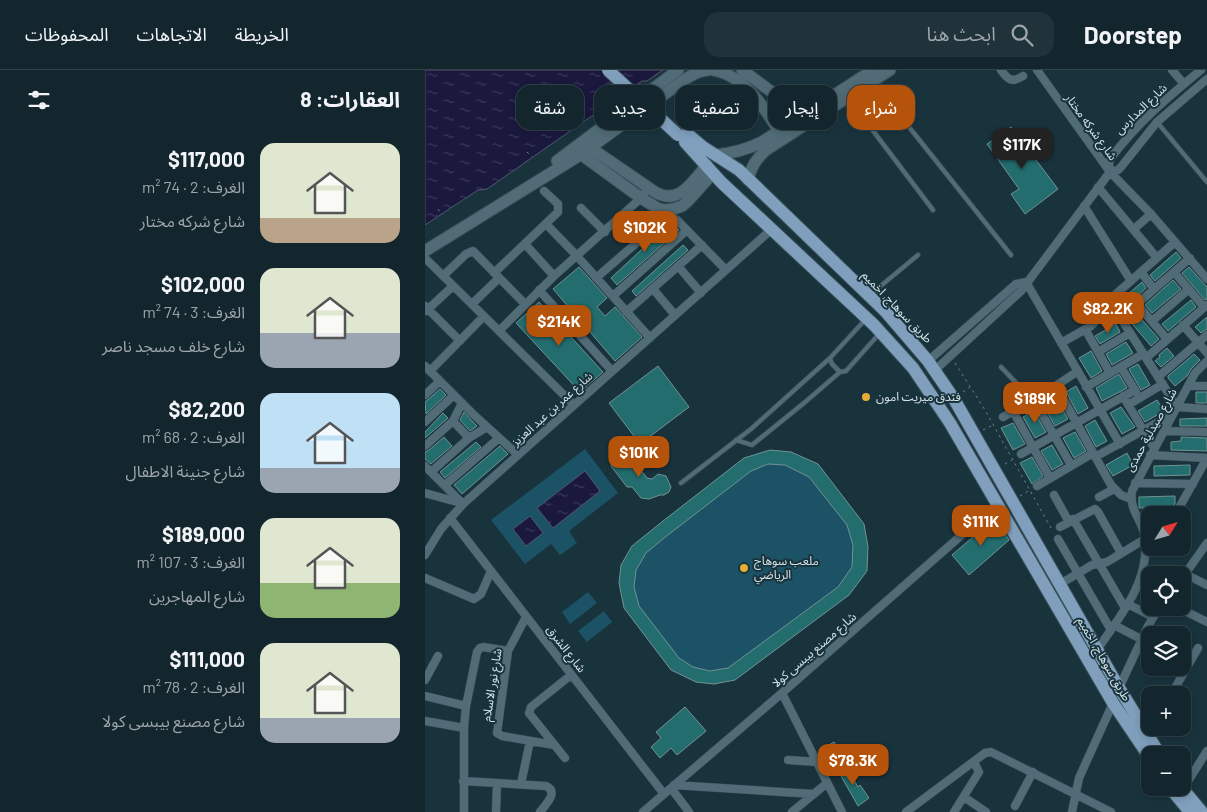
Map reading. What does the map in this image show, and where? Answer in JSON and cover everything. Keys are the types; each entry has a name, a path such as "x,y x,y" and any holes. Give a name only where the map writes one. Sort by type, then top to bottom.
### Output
{"main road":[{"path":"608,70 681,133"},
{"path":"617,70 681,133"},
{"path":"581,149 678,70"},
{"path":"425,251 506,200 515,191 687,78 698,72 708,70"},
{"path":"713,70 723,72 734,78 747,89 759,102 781,135"},
{"path":"742,70 768,89"},
{"path":"837,98 871,75 890,70"},
{"path":"749,180 751,168 757,158 788,130"},
{"name":"طريق سوهاج, اخميم","path":"681,133 728,162 749,180 886,312 932,365 954,398 1119,688 1141,718"},
{"name":"طريق سوهاج, اخميم","path":"681,133 710,169 874,325 913,368 933,395 998,503 1113,703 1142,746"},
{"path":"716,155 748,149 781,135"},
{"path":"581,149 661,196 675,196 710,169"},
{"path":"581,149 641,198 657,208 674,209 682,206 688,201 710,169"},
{"path":"874,325 886,312"},
{"path":"1177,796 1190,812"},
{"path":"1189,796 1202,812"}],"street":[{"path":"1001,70 1010,81 1023,76"},
{"name":"شارع شركه مختار","path":"1037,70 1110,172 1151,214 1207,278"},
{"path":"1172,70 1183,84"},
{"name":"شارع المدارس","path":"1110,172 1108,167 1111,158 1150,113 1201,70"},
{"name":"شارع المدارس","path":"932,365 951,356 1021,291 1110,172 1118,170 1157,122 1207,79"},
{"path":"1150,113 1157,122"},
{"path":"499,331 539,290 641,198 648,187"},
{"path":"1098,187 1157,258"},
{"path":"472,304 525,244 558,212 559,207 544,191"},
{"path":"1084,206 1131,281"},
{"path":"581,208 605,232"},
{"path":"1134,229 1151,214"},
{"path":"596,278 665,219 673,218 726,270"},
{"path":"546,224 650,338"},
{"path":"613,296 687,230"},
{"name":"شارع عمر بن عبد العزيز","path":"425,555 450,518 463,504 772,230"},
{"path":"1061,343 1095,322 1110,301 1175,242"},
{"path":"525,244 554,276"},
{"path":"626,312 702,246"},
{"path":"443,276 469,251 473,251 525,304"},
{"path":"425,258 574,405"},
{"path":"1121,318 1190,258"},
{"path":"678,266 701,292"},
{"path":"1141,272 1154,289"},
{"path":"1087,387 1121,366 1145,356 1206,306 1174,272"},
{"path":"1027,282 1120,444"},
{"name":"شارع المدارس","path":"932,365 1016,284 1027,282"},
{"path":"453,286 426,309 460,341"},
{"path":"653,289 675,315"},
{"path":"1152,321 1189,289"},
{"path":"539,290 612,371"},
{"path":"1110,301 1163,384 1175,410"},
{"path":"1137,304 1167,339"},
{"path":"484,316 460,341 427,369 518,454"},
{"path":"1183,325 1207,353"},
{"path":"1085,329 1110,373"},
{"path":"1098,352 1130,333"},
{"path":"1158,377 1207,335"},
{"name":"شارع صيدلية حمدى","path":"1131,499 1135,483 1163,431 1188,386 1207,361"},
{"path":"1121,366 1140,398"},
{"path":"1003,417 1032,401 1078,371"},
{"path":"425,395 440,381"},
{"path":"1128,405 1163,384"},
{"path":"1056,386 1114,489 1121,495 1131,499 1133,511 1141,523"},
{"path":"1188,386 1207,386"},
{"path":"1021,454 1135,390"},
{"path":"426,420 454,395"},
{"path":"1123,396 1143,430 1152,452 1207,458 1180,506"},
{"path":"1032,401 1071,466"},
{"path":"425,446 453,421 462,403"},
{"path":"1033,488 1071,466 1120,444 1175,410 1207,409"},
{"path":"1013,411 1050,478"},
{"path":"453,421 469,438"},
{"path":"463,504 428,469 487,427"},
{"path":"1163,431 1207,432"},
{"path":"445,485 499,438"},
{"path":"1135,483 1193,484"},
{"path":"1099,497 1114,489"},
{"path":"425,492 463,504"},
{"path":"1054,496 1126,606 1153,617 1148,626"},
{"name":"شارع مصنع بيبسى كولا","path":"643,812 782,693 998,503"},
{"path":"1060,527 1092,509 1097,510 1121,553"},
{"name":"شارع الشرق","path":"450,518 664,794"},
{"path":"1058,539 1112,628 1141,639 1119,688"},
{"path":"1059,584 1091,565 1107,562 1141,541"},
{"path":"1191,566 1207,543"},
{"path":"1097,650 1140,582 1144,568 1144,556"},
{"path":"425,578 474,599 481,594 491,571"},
{"path":"1191,579 1207,585"},
{"path":"1191,614 1207,622"},
{"name":"شارع نور الاسلام","path":"526,617 508,651 497,733 502,736 554,745"},
{"path":"464,812 464,728 466,706 478,650 483,647 508,651"},
{"path":"1176,686 1198,648"},
{"path":"425,680 438,656"},
{"path":"565,758 530,716 529,709 571,675"},
{"path":"782,693 842,812"},
{"path":"425,696 466,706"},
{"path":"1072,812 1079,778 1113,703"},
{"path":"425,721 464,728"},
{"path":"521,784 530,741"},
{"path":"1191,776 1207,751"},
{"path":"911,811 985,753 991,752 1111,812"},
{"path":"788,760 817,762"},
{"path":"955,812 979,772 974,762"},
{"path":"1015,806 1033,772"},
{"path":"463,781 521,784 550,788 552,795 540,812"},
{"path":"496,812 497,783"},
{"path":"791,812 827,783"},
{"path":"673,786 814,794"},
{"path":"673,786 689,812"},
{"path":"964,797 986,812"}],"lane":[{"path":"871,75 1011,255"},
{"path":"845,93 933,210"},
{"path":"1157,122 1207,182"},
{"path":"869,296 918,255"},
{"path":"681,483 794,392 830,358 874,325"},
{"path":"736,440 751,445 840,372 846,371 874,325"},
{"path":"830,358 832,364 840,372"},
{"path":"1001,367 1032,401"}],"path":[{"path":"527,152 531,157"},
{"path":"438,209 442,215"},
{"path":"951,356 1033,488 1058,539"},
{"path":"1012,500 1033,488"}],"shaded area":[{"path":"585,449 618,493 569,531 577,543 560,555 551,544 525,564 491,520"},
{"name":"ملعب سوهاج الرياضي","path":"770,450 791,452 818,464 864,524 868,547 867,571 849,595 735,680 714,684 696,682 671,670 624,608 619,583 621,565 632,546 744,458"},
{"path":"588,592 597,603 570,624 562,612"},
{"path":"604,611 612,622 587,642 578,631"}],"water":[{"path":"425,70 663,70 647,81 642,81 636,85 594,85 594,114 584,121 584,85 516,85 516,130 572,130 487,189 478,190 425,225"},
{"path":"585,471 600,491 553,528 537,508"},
{"path":"530,516 543,533 526,546 513,529"}],"building":[{"path":"1011,127 1058,189 1025,214 1011,194 1019,189 987,144"},
{"path":"669,224 674,225 679,230 617,285 611,278"},
{"path":"683,245 688,250 636,296 632,291"},
{"path":"1176,252 1181,258 1155,281 1150,275"},
{"path":"579,267 607,298 597,307 605,316 615,307 642,337 615,361 553,289"},
{"path":"1189,267 1207,287 1207,299 1205,300 1182,273"},
{"path":"1173,280 1181,289 1152,313 1145,305"},
{"path":"1142,282 1146,288 1122,310 1118,303"},
{"path":"1191,300 1196,307 1168,331 1162,324"},
{"path":"539,302 603,372 580,392 516,323"},
{"path":"1136,313 1159,339 1151,346 1128,319"},
{"path":"1207,317 1207,329 1201,333 1195,327"},
{"path":"1116,324 1120,332 1100,344 1095,336"},
{"path":"1126,342 1133,353 1112,365 1106,354"},
{"path":"1167,348 1174,356 1161,367 1155,361"},
{"path":"1091,351 1102,371 1091,378 1079,358"},
{"path":"1194,354 1200,360 1187,376 1175,386 1168,376"},
{"path":"1138,364 1150,385 1141,390 1129,369"},
{"path":"658,366 689,407 640,444 609,403"},
{"path":"1119,374 1127,388 1102,401 1096,388"},
{"path":"1076,386 1088,408 1078,414 1066,392"},
{"path":"440,389 446,395 426,414 425,402"},
{"path":"1196,392 1207,392 1207,403 1196,403"},
{"path":"1056,398 1068,419 1055,426 1043,405"},
{"path":"1157,400 1164,411 1145,422 1138,411"},
{"path":"1121,407 1135,427 1122,434 1110,413"},
{"path":"1034,411 1046,432 1035,438 1023,417"},
{"path":"464,412 477,426 470,431 460,420"},
{"path":"443,413 448,418 425,438 425,432"},
{"path":"1207,418 1207,426 1180,426 1180,419"},
{"path":"1095,420 1107,441 1096,447 1085,426"},
{"path":"1013,423 1025,444 1013,450 1001,428"},
{"path":"1075,432 1086,451 1074,458 1063,438"},
{"path":"444,437 452,446 431,464 425,459 425,452"},
{"path":"1181,437 1207,438 1207,451 1171,450 1171,442 1181,441"},
{"path":"476,442 481,447 445,478 440,472"},
{"path":"1052,445 1063,464 1052,470 1041,451"},
{"path":"500,446 508,454 462,494 454,485"},
{"path":"614,447 619,454 628,454 647,478 652,479 658,474 666,476 671,487 669,492 649,499 641,498 632,487 627,487 611,466"},
{"path":"770,450 791,452 818,464 864,524 868,547 867,571 849,595 735,680 714,684 696,682 671,670 624,608 619,583 621,565 632,546 744,458","holes":["768,464 785,465 809,477 847,525 853,545 852,567 838,587 728,668 710,671 693,667 679,658 639,606 634,587 636,570 646,553 751,471"]},
{"path":"1127,453 1133,465 1113,476 1106,465"},
{"path":"1032,457 1043,476 1032,484 1020,463"},
{"path":"1190,465 1190,475 1154,476 1154,466"},
{"path":"1175,496 1175,504 1173,506 1141,506 1139,508 1139,497"},
{"path":"995,518 1009,540 969,575 952,555"},
{"path":"685,707 706,731 677,755 671,748 660,758 651,747 661,738 656,732"},
{"path":"834,742 842,755 836,758 829,745"},
{"path":"845,765 858,787 860,785 869,798 858,806 837,769"}],"place":[{"name":"فندق ميريت امون","path":"866,397"},
{"name":"ملعب سوهاج الرياضي","path":"744,568"}]}
